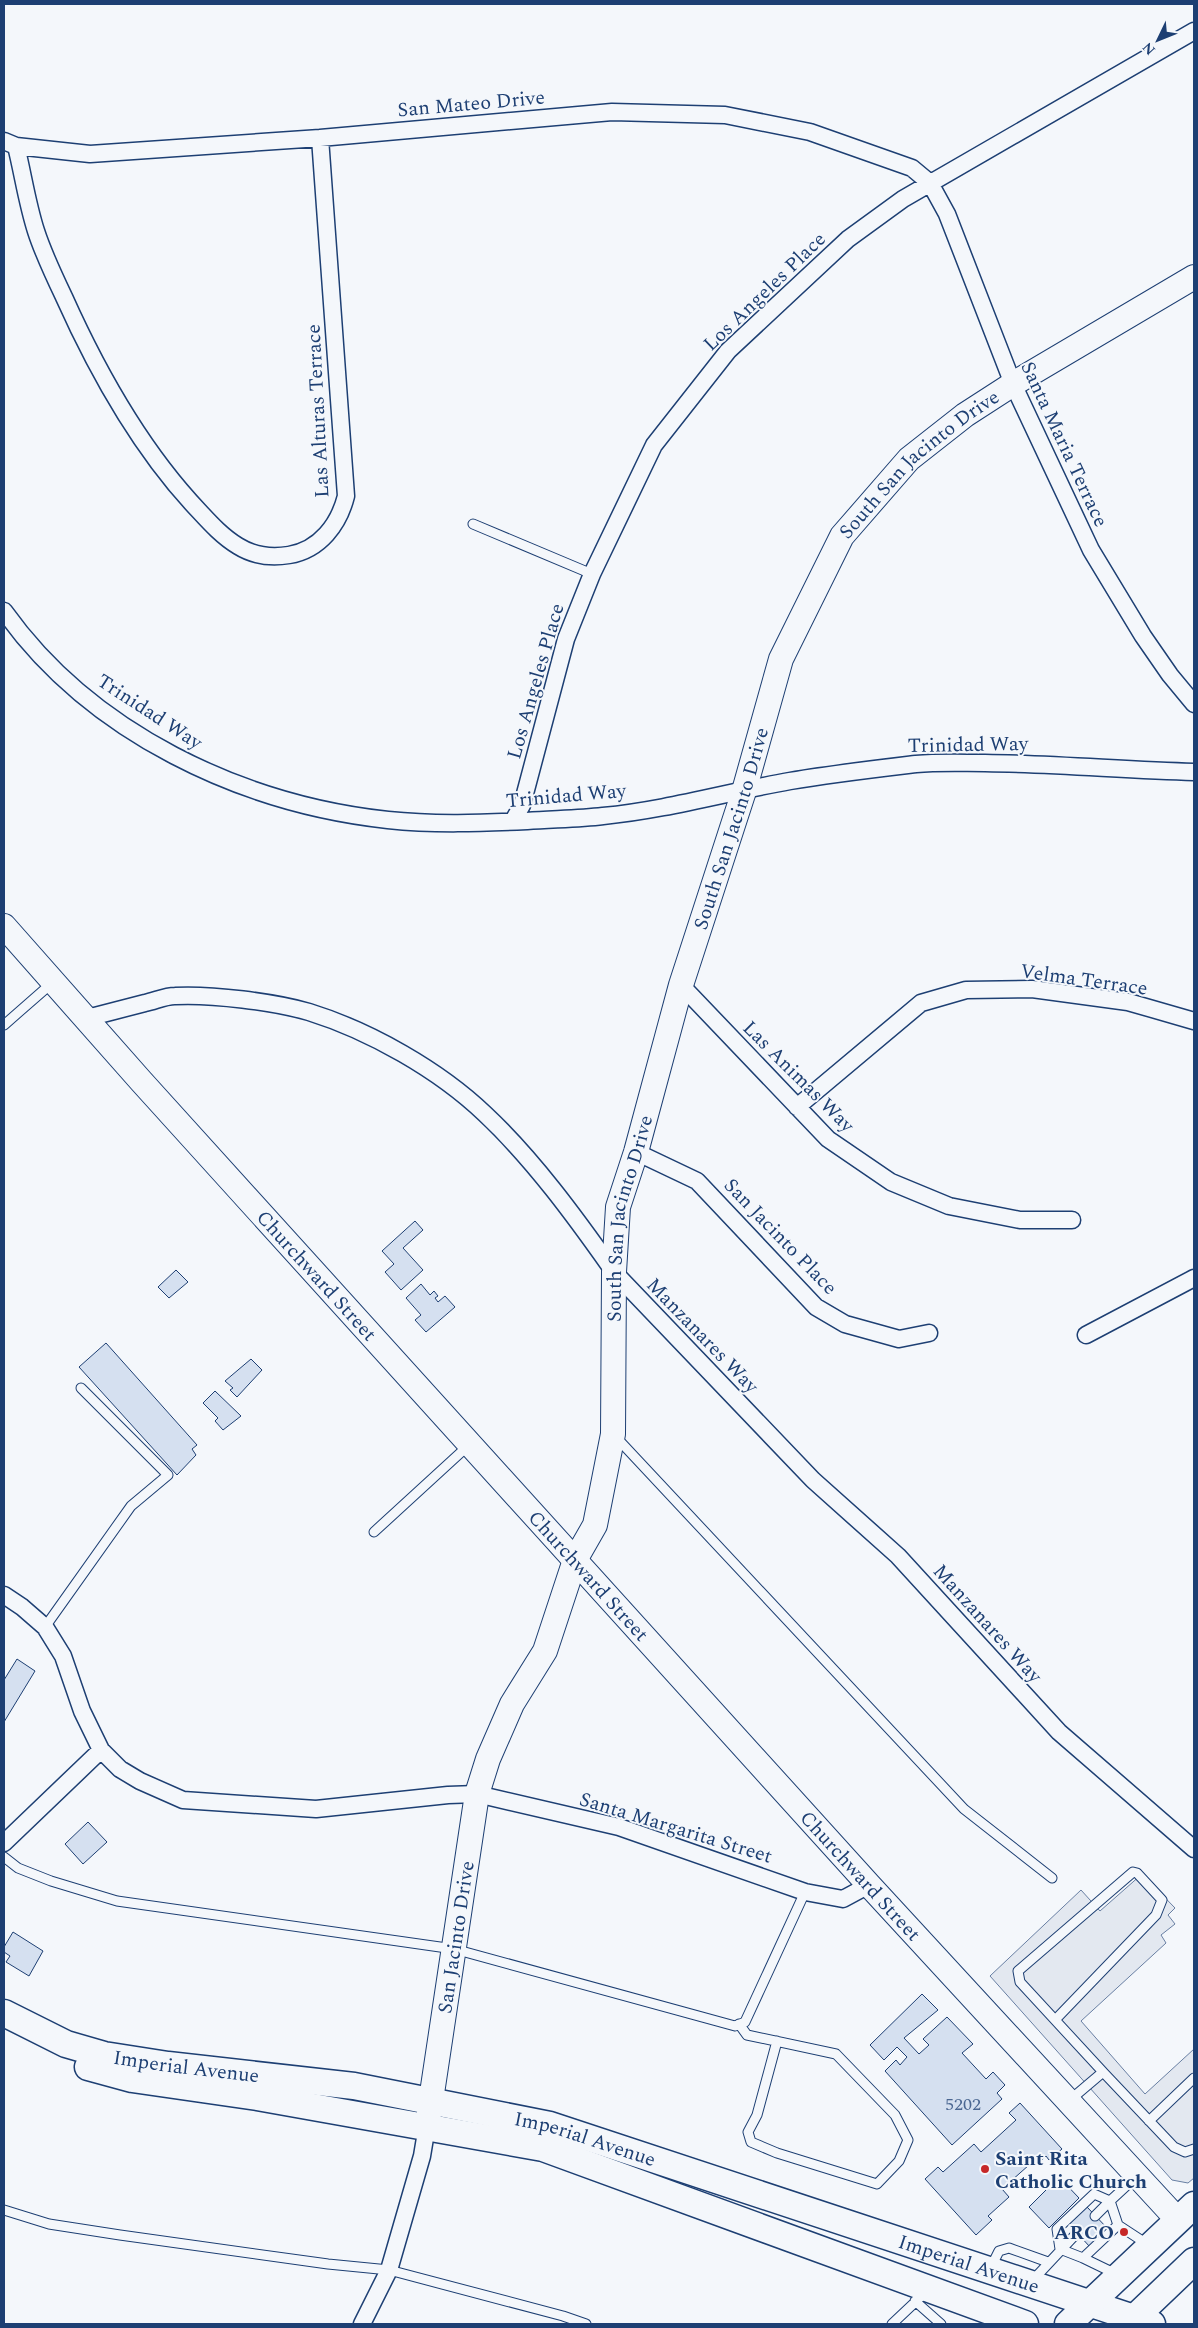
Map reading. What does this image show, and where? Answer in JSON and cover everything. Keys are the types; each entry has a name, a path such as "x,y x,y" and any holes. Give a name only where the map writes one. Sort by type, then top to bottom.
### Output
{"main road":[{"name":"Imperial Avenue","path":"4,2013 66,2044 104,2055 168,2065 354,2086 550,2125 1089,2303 1138,2322"},
{"name":"Imperial Avenue","path":"4,2033 61,2060 132,2079 257,2097 543,2148 922,2295 1012,2322"},
{"path":"1068,2324 1186,2212"},
{"path":"1138,2322 1194,2261"}],"street":[{"name":"Los Angeles Place","path":"513,821 522,805 566,639 592,574 654,444 728,350 848,239 903,199 1194,31"},
{"name":"San Mateo Drive","path":"10,143 90,154 320,138 612,112 726,115 810,132 912,168 930,183"},
{"name":"Las Alturas Terrace","path":"10,143 36,231 52,272 79,332 129,420 160,466 186,498 222,534 239,547 253,553 278,556 305,550 328,534 342,510 346,496 320,138"},
{"name":"Santa Maria Terrace","path":"930,183 947,214 1013,384 1091,550 1143,636 1170,675 1194,704"},
{"name":"South San Jacinto Drive","path":"575,1560 595,1525 613,1434 614,1272 618,1207 636,1152 681,985 744,791 781,659 842,536 909,459 965,415 1013,384 1194,277"},
{"name":"Trinidad Way","path":"4,611 28,641 61,675 94,704 166,751 231,781 305,805 387,820 463,824 605,816 789,781 919,764 1038,763 1194,772"},
{"name":"Churchward Street","path":"4,926 869,1885 1138,2176 1186,2212"},
{"name":"Las Animas Way","path":"681,985 828,1139 891,1182 949,1206 1020,1220 1072,1220"},
{"name":"Velma Terrace","path":"797,1107 921,1003 966,990 1032,989 1100,998 1128,1002 1194,1021"},
{"name":"Manzanares Way","path":"86,1018 173,996 240,1000 309,1012 360,1033 408,1057 485,1114 535,1169 590,1238 614,1272 813,1480 898,1556 1059,1732 1194,1849"},
{"name":"San Jacinto Place","path":"636,1152 697,1181 816,1307 845,1324 899,1339 929,1333"},
{"path":"1086,1335 1194,1278"},
{"name":"San Jacinto Drive","path":"362,2324 389,2270 422,2156 477,1794 488,1759 512,1704 545,1651 575,1560"},
{"name":"Santa Margarita Street","path":"4,1596 22,1607 45,1627 64,1656 82,1711 101,1750 120,1768 140,1781 183,1800 316,1809 448,1795 477,1794 618,1827 805,1892 843,1899 869,1885"},
{"path":"4,1843 101,1750"}],"lane":[{"path":"473,524 592,574"},
{"path":"4,1025 54,981"},
{"path":"45,1627 131,1506 168,1475 81,1388"},
{"path":"613,1434 964,1809 1052,1878"},
{"path":"374,1532 470,1444"},
{"path":"4,1857 18,1868 51,1881 117,1901 454,1949 735,2026 745,2022 805,1892"},
{"path":"1055,2020 1156,1915 1162,1900 1137,1873 1133,1872 1018,1971 1020,1982 1055,2020 1103,2072 1174,2147 1185,2152 1194,2149"},
{"path":"739,2024 747,2035 777,2041 836,2054 895,2115 908,2140 899,2161 877,2184 776,2153 752,2142 748,2132 757,2115 777,2041"},
{"path":"1069,2101 1103,2072"},
{"path":"1149,2121 1194,2078"},
{"path":"1095,2216 1138,2176"},
{"path":"1060,2249 1057,2229 1094,2194 1110,2201 1118,2225 1150,2246"},
{"path":"4,2210 49,2224 328,2264 389,2270 563,2316 586,2324"},
{"path":"1083,2258 1118,2225"},
{"path":"1030,2284 1048,2262 1076,2234"},
{"path":"989,2270 999,2251 1009,2248 1048,2262"},
{"path":"1060,2249 1118,2275"},
{"path":"892,2324 922,2295 941,2324"}],"shaded area":[{"path":"1142,1874 1175,1908 1168,1915 1175,1924 1161,1935 1166,1943 1081,2021 1145,2094 1194,2049 1194,2178 1188,2183 1172,2180 990,1976 1081,1890 1100,1911"}],"building":[{"path":"415,1221 423,1230 403,1248 423,1270 401,1290 385,1272 394,1264 382,1251"},
{"path":"176,1270 188,1282 169,1298 158,1287"},
{"path":"421,1284 430,1295 434,1291 438,1296 435,1298 438,1302 445,1296 455,1307 426,1332 415,1320 421,1315 406,1298"},
{"path":"106,1343 197,1445 192,1449 196,1455 177,1475 79,1367"},
{"path":"251,1359 262,1370 237,1397 230,1390 233,1388 225,1381"},
{"path":"215,1391 241,1416 223,1430 215,1421 218,1418 203,1403"},
{"path":"17,1659 35,1671 4,1722 4,1680"},
{"path":"88,1822 107,1842 83,1864 65,1844"},
{"path":"13,1932 43,1951 29,1976 6,1962 10,1956 4,1952 4,1947"},
{"path":"922,1994 938,2010 904,2038 919,2054 929,2045 923,2039 947,2017 973,2044 962,2053 986,2079 993,2072 1005,2085 997,2093 1002,2099 952,2145 885,2071 896,2060 900,2065 907,2057 897,2047 884,2060 870,2045"},
{"name":"Saint Rita Catholic Church","path":"1020,2103 1062,2149 1049,2160 1046,2156 1041,2161 1038,2157 1002,2189 1009,2197 988,2216 992,2220 976,2235 925,2179 938,2167 943,2172 974,2144 981,2152 1016,2120 1009,2113"},
{"path":"1059,2177 1079,2198 1049,2228 1029,2207"},
{"path":"1087,2207 1109,2230 1090,2247 1068,2223"}],"place":[{"name":"Saint Rita Catholic Church","path":"985,2169"},
{"name":"ARCO","path":"1124,2232"}]}
